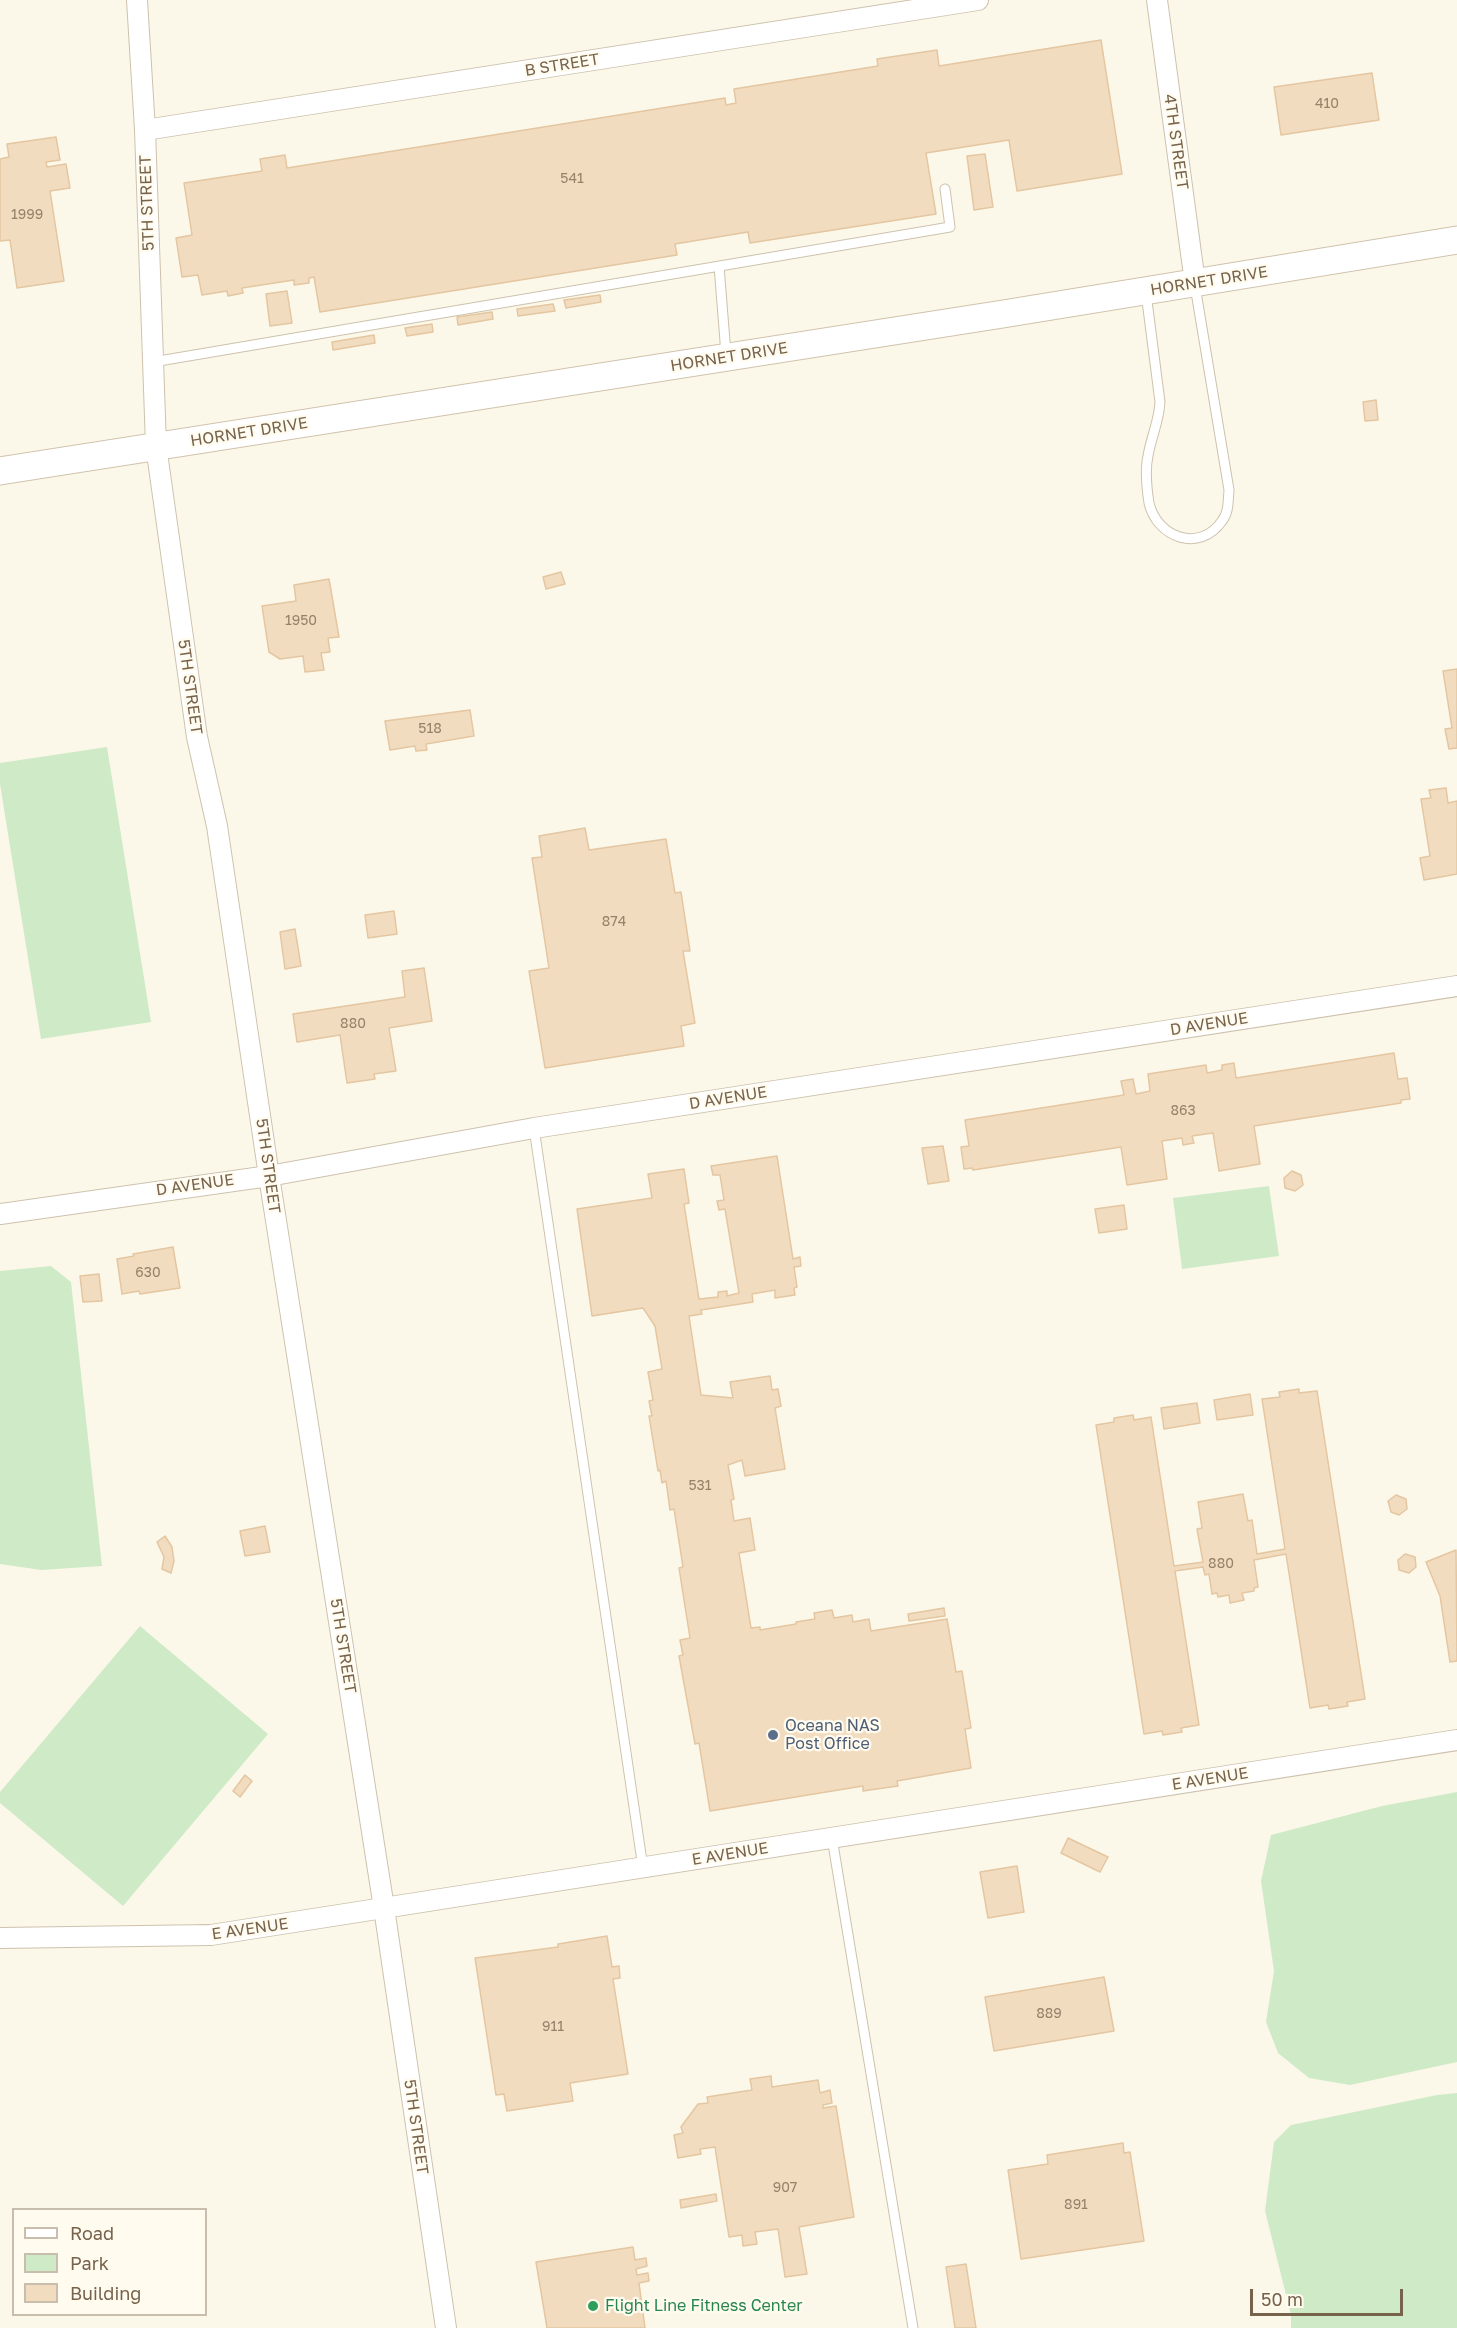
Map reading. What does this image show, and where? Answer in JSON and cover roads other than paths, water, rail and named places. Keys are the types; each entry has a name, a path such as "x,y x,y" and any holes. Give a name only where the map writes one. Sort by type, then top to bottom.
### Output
{"main road":[{"name":"HORNET DRIVE","path":"0,471 1457,240"}],"street":[{"name":"5TH STREET","path":"137,0 145,130 156,446 197,737 217,826 269,1176 384,1908 446,2328"},
{"name":"B STREET","path":"145,130 978,0"},
{"name":"4TH STREET","path":"1157,0 1195,283"},
{"name":"D AVENUE","path":"0,1214 269,1176 534,1128 1457,986"},
{"name":"E AVENUE","path":"0,1938 211,1935 1457,1740"}],"lane":[{"path":"153,362 950,227 945,189"},
{"path":"719,267 727,357"},
{"path":"1146,291 1160,402 1159,418 1147,458 1149,503 1155,516 1166,530 1180,538 1193,541 1211,534 1223,520 1228,509 1229,490 1195,283"},
{"path":"534,1128 643,1868"},
{"path":"832,1838 913,2328"}],"place":[{"name":"Oceana NAS Post Office","path":"773,1735"},
{"name":"Flight Line Fitness Center","path":"593,2306"}]}
